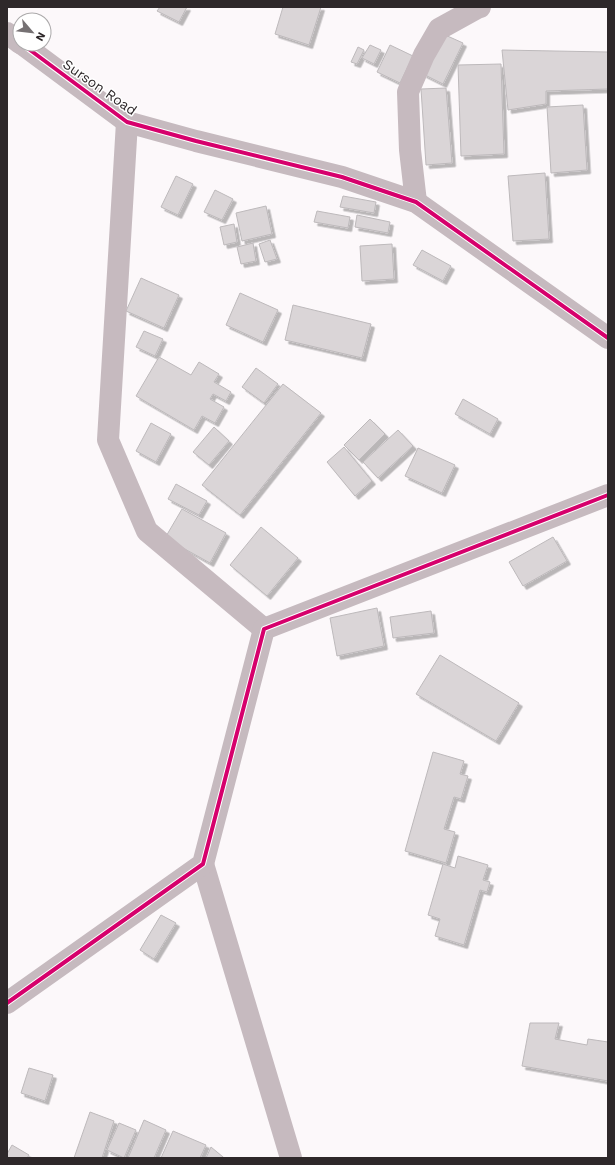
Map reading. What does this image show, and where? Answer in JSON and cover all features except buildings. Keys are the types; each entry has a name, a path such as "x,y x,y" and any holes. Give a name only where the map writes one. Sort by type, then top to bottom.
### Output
{"street":[{"path":"416,202 410,150 408,92 424,55 440,29 480,7"},
{"name":"Surson Road","path":"33,52 127,122 196,141 342,177 416,202 608,338"},
{"path":"127,122 108,440 147,531 264,629"},
{"path":"264,629 608,495"},
{"path":"264,629 203,864 292,1158"},
{"path":"7,1003 203,864"}],"cycle path":[{"path":"33,52 127,122 196,141 342,177 416,202 608,338"},
{"path":"7,1003 203,864 264,629 608,495"}]}
